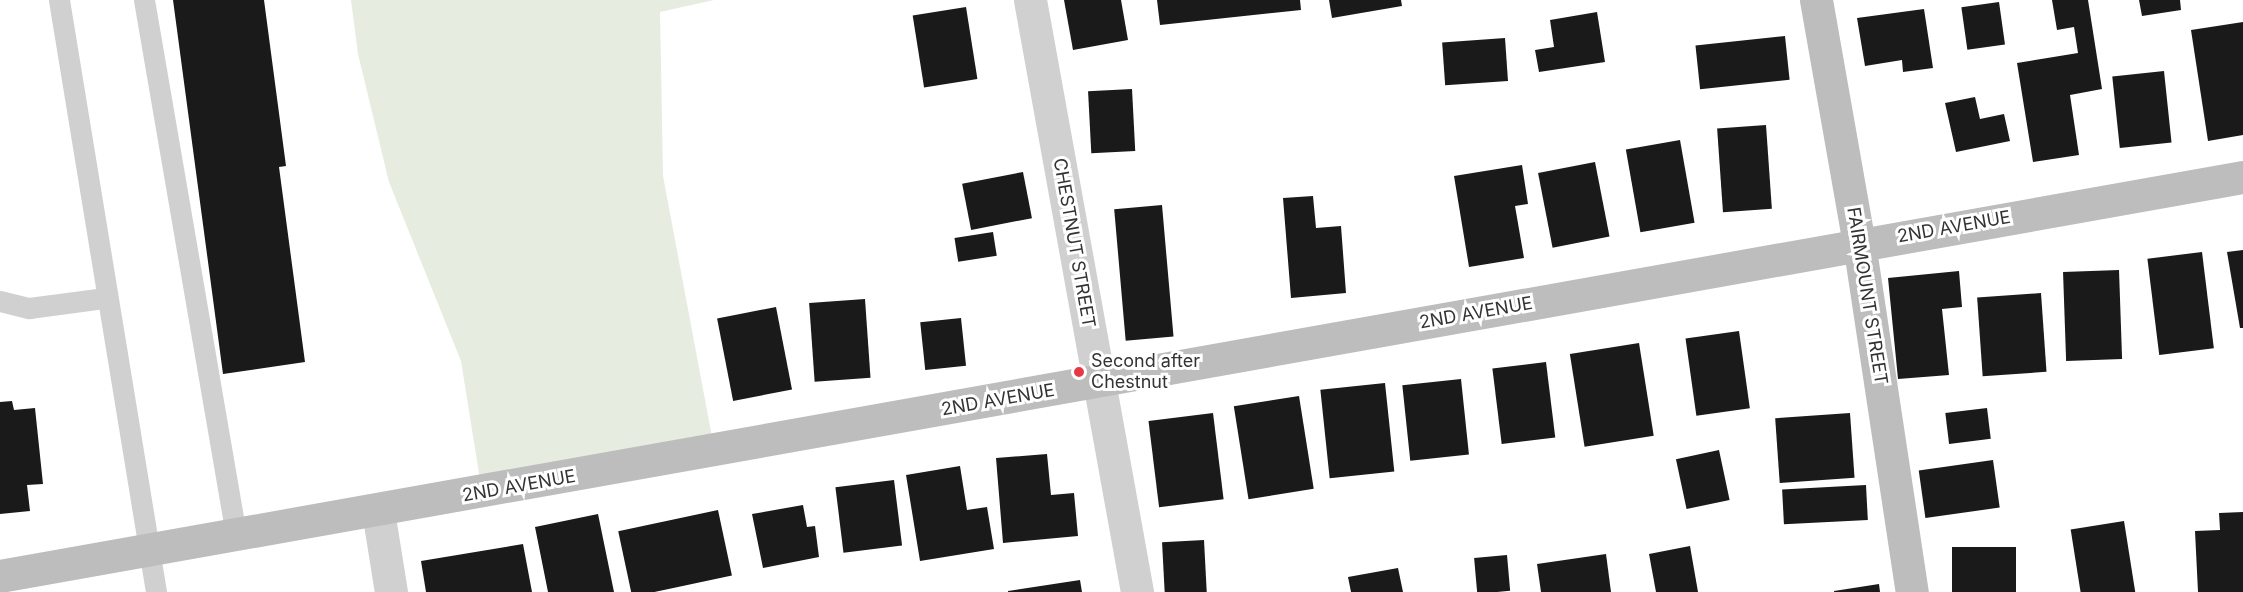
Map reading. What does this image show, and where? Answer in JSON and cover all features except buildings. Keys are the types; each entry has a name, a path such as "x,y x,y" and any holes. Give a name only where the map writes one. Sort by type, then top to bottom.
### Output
{"street":[{"name":"CHESTNUT STREET","path":"1030,0 1137,592"},
{"name":"FAIRMOUNT STREET","path":"1816,0 1859,243 1912,592"},
{"name":"2ND AVENUE","path":"0,576 1100,382 1859,243 2243,177"},
{"path":"378,511 391,592"}],"lane":[{"path":"58,0 105,298 156,592"},
{"path":"144,0 236,535"},
{"path":"0,301 29,308 105,298"}],"shaded area":[{"path":"351,0 714,0 660,12 663,176 712,437 481,486 461,361 389,182 358,54"}],"place":[{"name":"Second after Chestnut","path":"1079,372"}]}
